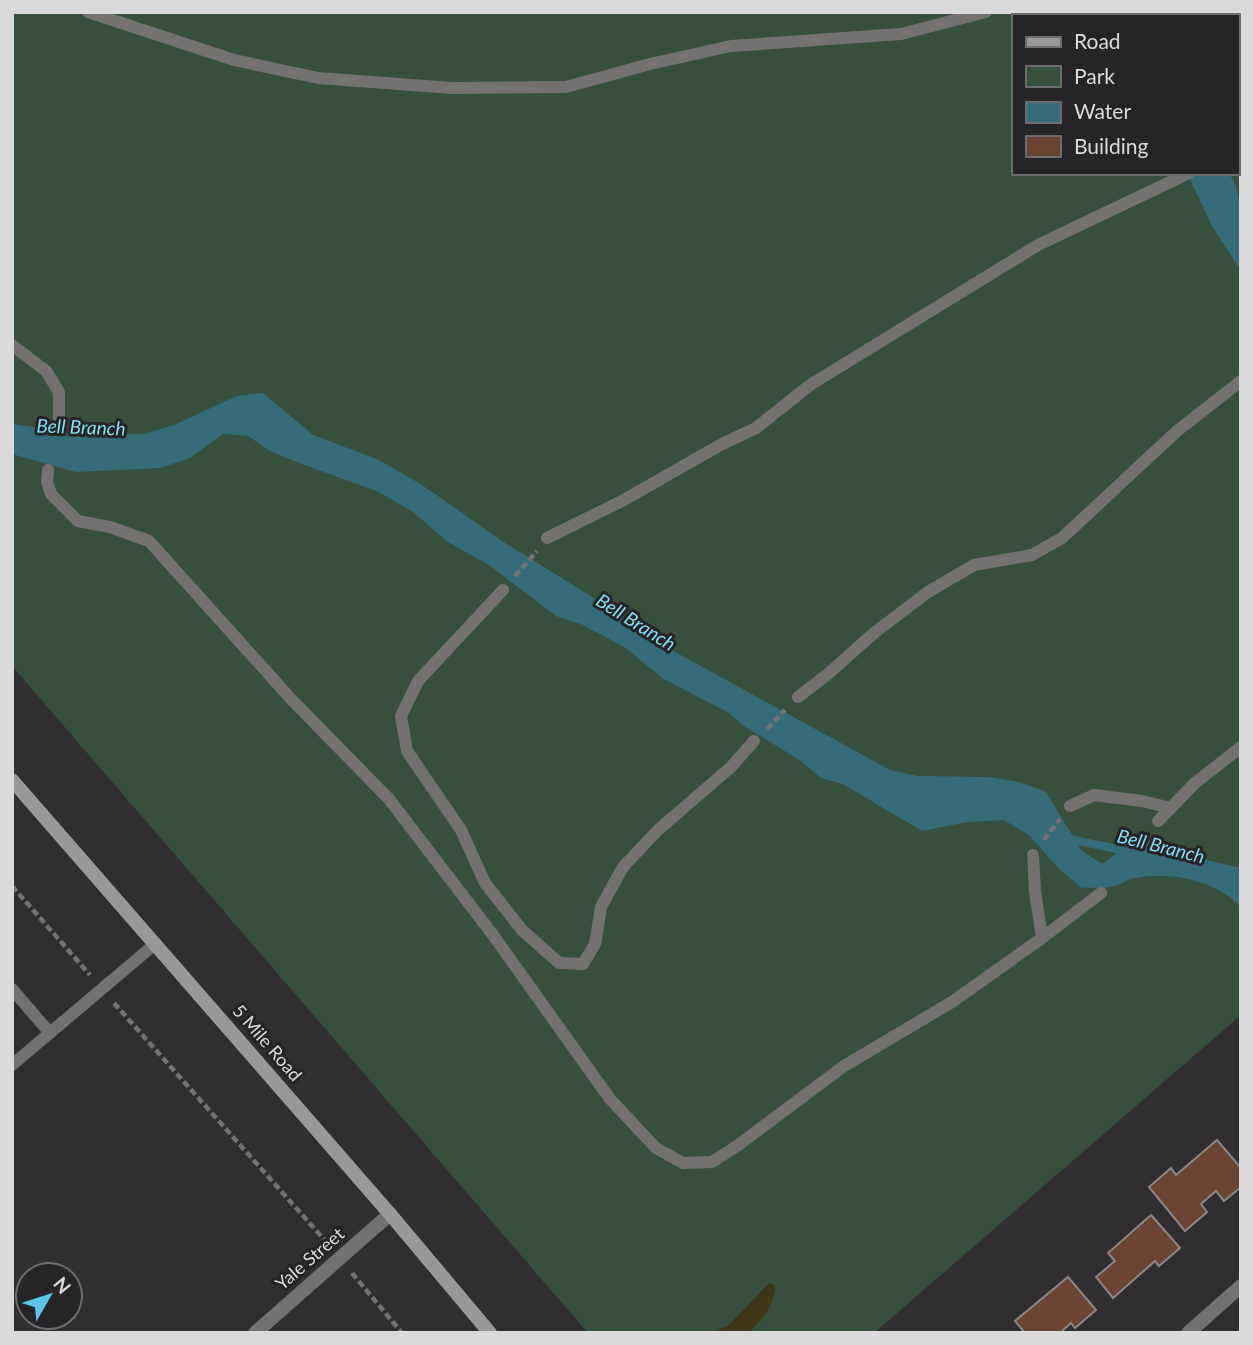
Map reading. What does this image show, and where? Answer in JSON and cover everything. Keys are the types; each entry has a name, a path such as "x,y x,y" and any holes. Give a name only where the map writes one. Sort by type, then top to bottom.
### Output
{"main road":[{"name":"5 Mile Road","path":"12,780 390,1214 490,1333"}],"street":[{"name":"Yale Street","path":"255,1333 390,1214"},
{"path":"1188,1333 1241,1286"}],"lane":[{"path":"88,12 234,60 318,78 452,88 566,87 731,46 901,34 986,12"},
{"path":"547,538 622,501 722,444 756,428 810,385 1038,245 1185,175"},
{"path":"12,345 46,371 59,392 59,421"},
{"path":"798,697 928,592 974,565 1032,555 1062,538 1177,431 1241,381"},
{"path":"48,470 47,482 51,494 79,521 110,527 149,541 291,699 389,799 493,935 610,1099 656,1148 683,1163 712,1162 844,1066 952,1002 1101,893"},
{"path":"503,590 418,681 401,716 407,751 461,830 485,883 522,930 559,963 583,964 595,944 601,907 623,867 658,830 731,767 754,741"},
{"path":"1157,821 1195,783 1241,747"},
{"path":"1070,806 1094,794 1171,808"},
{"path":"1033,855 1042,938"},
{"path":"12,1065 155,944"},
{"path":"12,989 50,1033"}],"path":[{"path":"503,590 547,538"},
{"path":"754,741 798,697"},
{"path":"1033,855 1070,806"},
{"path":"12,886 402,1333"}],"green space":[{"path":"12,12 1241,12 1241,1015 874,1333 588,1333 12,666"}],"sand":[{"path":"769,1283 775,1286 773,1298 751,1330 739,1334 712,1333 729,1325"}],"water":[{"path":"1188,175 1230,175 1241,208 1241,271 1212,226"},
{"path":"263,393 313,435 379,460 422,485 505,543 623,616 666,647 890,770 918,776 987,777 1019,782 1046,792 1081,850 1102,864 1138,838 1177,846 1206,860 1241,868 1241,907 1219,890 1178,877 1149,876 1110,887 1082,888 1059,869 1029,835 1004,820 967,822 922,831 843,784 821,778 801,761 744,726 729,713 662,678 626,648 581,624 556,616 489,565 448,542 413,512 379,492 270,451 248,436 223,434 190,458 160,468 76,472 12,454 12,424 82,434 144,434 174,425 237,396"}],"building":[{"path":"1217,1140 1241,1168 1241,1187 1224,1201 1216,1191 1201,1204 1207,1212 1185,1231 1149,1187 1171,1168 1176,1175"},
{"path":"1151,1215 1180,1248 1159,1266 1155,1261 1113,1298 1096,1277 1115,1261 1108,1253"},
{"path":"1068,1277 1096,1310 1075,1328 1071,1323 1060,1333 1025,1333 1015,1321"}],"waterway":[{"name":"Bell Branch","path":"1065,838 1131,852"}]}
